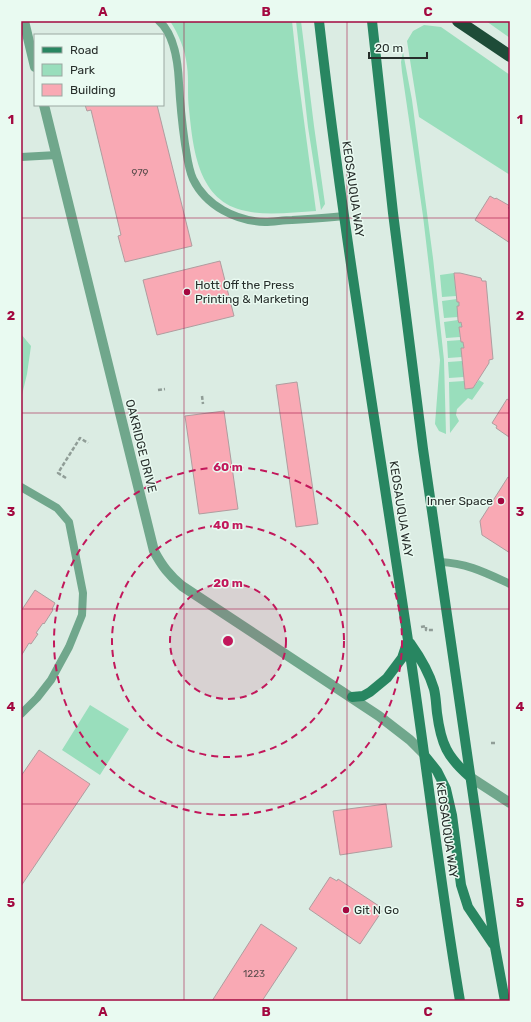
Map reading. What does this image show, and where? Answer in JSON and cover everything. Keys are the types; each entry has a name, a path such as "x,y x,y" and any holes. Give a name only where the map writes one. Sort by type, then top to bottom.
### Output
{"highway":[{"path":"458,21 510,56"}],"main road":[{"name":"KEOSAUQUA WAY","path":"319,21 344,216 408,639 451,947 460,1001"},
{"path":"372,21 393,213 423,449 495,947 505,1001"},
{"path":"408,639 430,676 434,691 439,726 448,754 459,768 470,777"},
{"path":"352,697 362,696 370,692 387,678 402,658 408,639"},
{"path":"424,754 437,771 446,788 452,814 461,885 468,907 495,947"}],"street":[{"path":"24,21 34,63"},
{"name":"OAKRIDGE DRIVE","path":"44,106 154,551 161,564 170,576 182,586 352,697 395,727 424,754"},
{"path":"470,777 510,803"}],"lane":[{"path":"159,21 172,42 178,63 180,109 188,165 193,179 203,194 215,206 231,215 249,220 265,222 344,216"},
{"path":"21,157 57,155"},
{"path":"21,487 57,508 69,522 83,593 82,615 69,647 51,680 37,698 21,714"},
{"path":"440,562 451,562 467,565 510,584"}],"path":[{"path":"158,390 165,389"},
{"path":"202,396 203,404"},
{"path":"66,478 58,473 80,438 88,443"},
{"path":"418,627 426,626 426,630 433,630"}],"green space":[{"path":"170,21 292,21 316,211 272,213 246,211 230,206 217,197 201,172 196,156 188,103 188,71 185,54 179,37"},
{"path":"296,21 301,21 325,204 321,210 308,127"},
{"path":"486,21 510,21 510,38"},
{"path":"424,25 441,27 510,75 510,175 419,117 407,41 413,31"},
{"path":"403,52 412,100 433,258 444,360 446,434 439,431 435,424 440,360 423,216 402,72 401,62"},
{"path":"454,273 456,296 442,297 440,275"},
{"path":"457,299 457,302 459,302 459,306 457,307 458,317 444,318 442,301"},
{"path":"458,320 459,323 461,322 462,327 459,328 460,337 446,338 444,322"},
{"path":"21,334 31,346 27,374 21,399"},
{"path":"461,340 464,348 461,348 462,357 448,358 447,341"},
{"path":"462,361 464,377 449,378 448,362"},
{"path":"479,380 484,383 472,400 468,398 457,409 456,415 459,421 450,433 449,382 464,381 465,389 473,388"},
{"path":"90,705 129,729 100,775 62,750"}],"building":[{"path":"85,106 157,106 192,246 125,262 118,236 121,235 91,110 87,111"},
{"path":"490,196 510,206 508,208 510,209 510,243 475,220"},
{"name":"Hott Off the Press Printing & Marketing","path":"220,261 234,316 157,335 143,280"},
{"path":"454,273 481,278 482,281 486,281 493,359 489,360 489,363 473,388 465,389 461,348 464,348 463,342 461,342 459,327 462,327 461,322 459,323 458,320 457,306 459,306 459,302 457,302"},
{"path":"297,382 318,524 296,527 276,385"},
{"path":"507,399 510,401 509,437 496,428 497,426 492,423"},
{"path":"224,411 238,509 199,514 185,416"},
{"name":"Inner Space","path":"508,477 510,478 510,553 482,535 480,521"},
{"path":"35,590 55,603 52,609 53,610 36,633 38,634 31,644 29,643 21,656 21,611"},
{"path":"39,750 90,784 21,886 21,776"},
{"path":"386,804 392,847 340,855 333,811"},
{"name":"Git N Go","path":"330,877 337,881 338,879 379,906 378,908 382,911 360,944 309,909"},
{"path":"261,924 297,948 262,1001 212,1001"}],"place":[{"name":"Hott Off the Press Printing & Marketing","path":"187,292"},
{"name":"Inner Space","path":"501,501"},
{"name":"Git N Go","path":"346,910"}]}
